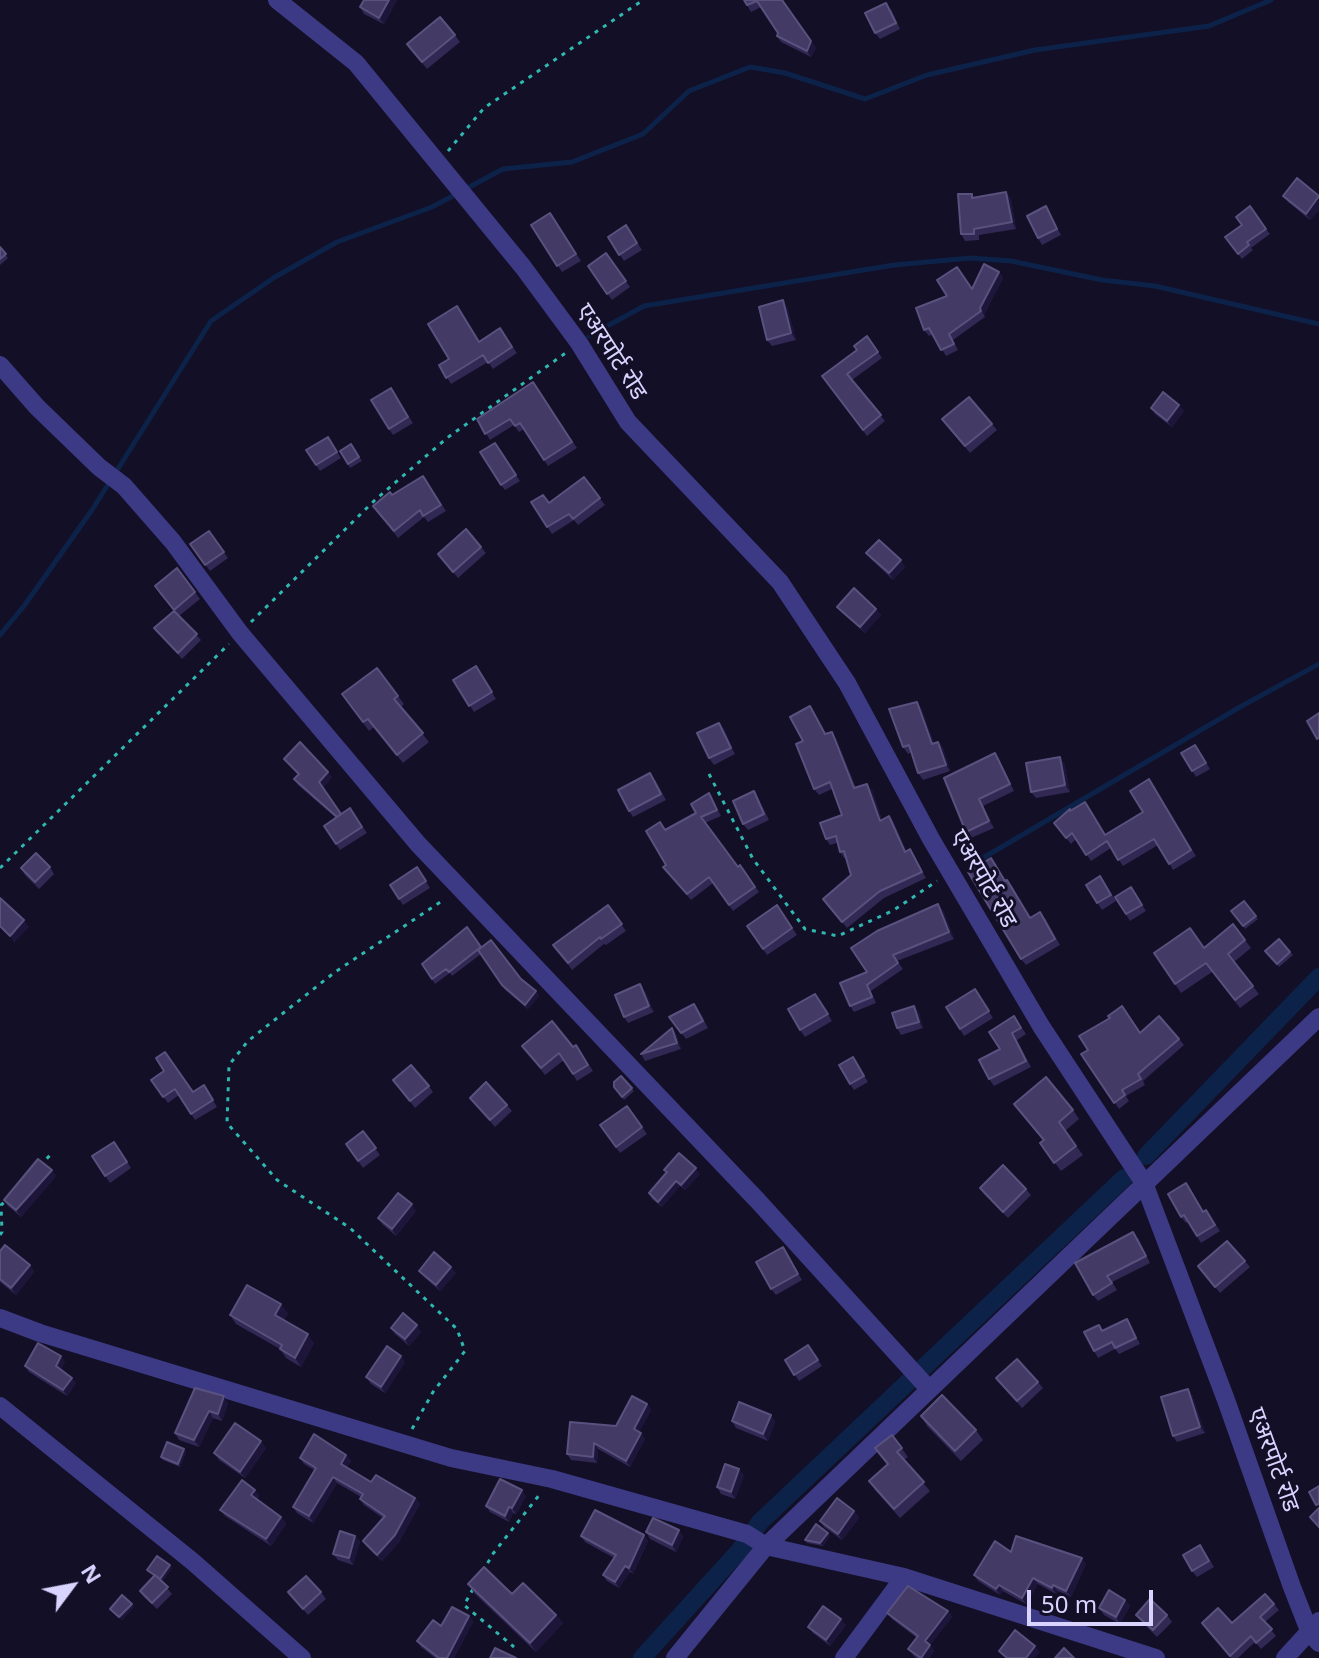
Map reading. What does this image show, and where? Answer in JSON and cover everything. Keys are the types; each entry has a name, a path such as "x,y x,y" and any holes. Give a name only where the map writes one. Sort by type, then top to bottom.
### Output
{"street":[{"name":"एअरपोर्ट रोड","path":"277,0 356,63 480,212 579,343 628,422 780,582 847,683 950,872 1041,1026 1144,1183 1316,1632"},
{"path":"0,365 37,407 99,467 124,486 173,542 240,633 418,844 758,1201 921,1380"},
{"path":"675,1658 757,1540 921,1380 1144,1183 1319,1017"},
{"path":"0,1318 40,1333 451,1458 552,1479 757,1540 904,1577 1156,1658"},
{"path":"0,1406 192,1561 302,1658"},
{"path":"844,1658 904,1577"},
{"path":"1285,1658 1316,1632"}],"path":[{"path":"442,169 484,108 643,0"},
{"path":"0,868 375,500 447,438 579,343"},
{"path":"709,774 753,859 805,929 838,936 894,910 950,872"},
{"path":"404,1443 433,1392 465,1351 457,1329 350,1228 277,1180 227,1123 229,1065 248,1041 335,972 460,889"},
{"path":"31,1174 51,1154"},
{"path":"0,1235 1,1205 11,1195"},
{"path":"514,1647 464,1605 492,1555 552,1479"}],"building":[{"path":"364,0 389,0 379,18 360,7"},
{"path":"744,0 782,0 811,41 807,51 777,36 757,1 747,5"},
{"path":"886,3 896,23 875,33 865,13"},
{"path":"440,17 455,35 422,62 407,44"},
{"path":"1297,178 1319,196 1306,214 1283,196"},
{"path":"1006,192 1012,222 974,229 974,234 961,234 958,194 972,194 972,198"},
{"path":"1046,206 1057,229 1038,238 1027,216"},
{"path":"1250,206 1266,229 1247,242 1249,245 1238,254 1225,237 1242,225 1236,217"},
{"path":"550,213 576,254 557,266 531,225"},
{"path":"626,225 637,243 619,255 608,237"},
{"path":"606,253 626,281 607,294 588,266"},
{"path":"984,264 999,272 981,311 949,334 954,344 941,350 929,328 924,330 916,308 947,296 937,280 957,267 972,289"},
{"path":"783,300 791,333 767,340 759,307"},
{"path":"457,306 479,342 500,328 512,347 488,363 483,355 446,378 439,365 449,359 428,324"},
{"path":"867,336 878,352 847,374 881,415 863,430 822,376 857,350 854,346"},
{"path":"533,382 572,442 544,460 520,423 515,426 510,419 485,434 477,419"},
{"path":"391,388 408,417 389,429 371,400"},
{"path":"1163,392 1179,405 1167,421 1151,408"},
{"path":"969,397 992,424 965,446 942,419"},
{"path":"328,437 337,452 316,465 306,450"},
{"path":"495,443 516,475 501,485 480,452"},
{"path":"351,444 359,457 348,464 340,451"},
{"path":"423,476 441,505 423,516 420,510 394,531 373,506 390,492 392,495"},
{"path":"584,477 600,498 573,519 569,514 547,527 531,502 543,495 549,503"},
{"path":"466,529 481,547 453,572 438,554"},
{"path":"209,531 224,552 205,565 190,544"},
{"path":"879,540 901,560 889,573 866,553"},
{"path":"177,568 195,592 174,610 155,586"},
{"path":"854,588 876,609 860,627 837,607"},
{"path":"174,611 197,634 178,653 154,628"},
{"path":"476,666 492,692 469,706 453,680"},
{"path":"377,668 398,696 394,699 423,733 397,755 368,719 363,722 342,694"},
{"path":"917,702 932,744 938,742 946,765 918,773 909,745 903,747 889,709"},
{"path":"810,706 825,734 832,732 854,788 867,784 880,821 889,816 905,852 910,849 922,872 880,891 842,922 823,899 851,875 836,836 826,839 820,823 842,815 830,782 814,789 796,744 803,741 790,717"},
{"path":"1319,713 1319,738 1317,739 1307,721"},
{"path":"719,723 731,748 709,758 697,733"},
{"path":"300,742 328,772 319,782 341,814 337,817 294,779 299,774 284,759"},
{"path":"1195,745 1206,763 1192,771 1181,753"},
{"path":"995,753 1010,784 979,799 989,821 966,832 944,778"},
{"path":"1060,757 1065,785 1031,792 1026,763"},
{"path":"650,773 661,794 629,811 618,790"},
{"path":"1149,779 1191,850 1169,864 1154,839 1118,860 1107,841 1086,855 1072,833 1066,838 1054,823 1070,809 1085,802 1105,835 1143,812 1130,791"},
{"path":"754,791 764,814 743,824 733,801"},
{"path":"709,793 717,810 701,817 755,887 729,905 709,877 687,894 663,867 666,865 646,831 660,822 665,830 696,813 691,804"},
{"path":"350,808 362,827 336,844 324,826"},
{"path":"36,853 50,867 35,882 21,868"},
{"path":"991,858 1030,918 1040,912 1055,939 1021,959 968,872"},
{"path":"417,867 426,881 399,899 390,885"},
{"path":"1100,876 1111,895 1097,903 1086,885"},
{"path":"1131,887 1142,905 1126,914 1115,897"},
{"path":"0,898 24,920 10,936 0,926"},
{"path":"1244,901 1256,916 1243,926 1231,911"},
{"path":"938,904 949,932 893,955 898,963 867,985 872,997 850,1006 840,983 867,972 851,948 877,931"},
{"path":"608,905 622,924 568,963 553,945"},
{"path":"777,905 792,928 763,949 747,926"},
{"path":"1233,924 1245,940 1228,954 1253,986 1235,1000 1206,963 1175,984 1154,953 1190,928 1204,948"},
{"path":"467,927 481,947 449,972 446,969 432,979 422,964"},
{"path":"1279,939 1290,952 1277,964 1265,951"},
{"path":"491,940 521,979 536,991 525,1005 502,985 478,950"},
{"path":"640,984 649,1006 624,1017 615,995"},
{"path":"975,989 989,1011 960,1029 946,1007"},
{"path":"815,994 828,1014 800,1030 788,1009"},
{"path":"694,1004 703,1021 681,1033 669,1017"},
{"path":"914,1006 919,1022 897,1028 892,1013"},
{"path":"1122,1006 1140,1033 1159,1016 1179,1039 1138,1074 1141,1079 1122,1090 1125,1095 1114,1103 1081,1054 1088,1050 1079,1036 1110,1018 1108,1016"},
{"path":"1014,1016 1021,1028 1012,1033 1026,1061 989,1079 979,1060 1000,1049 989,1032"},
{"path":"552,1021 573,1047 576,1045 588,1065 573,1074 559,1053 541,1068 522,1046"},
{"path":"672,1028 677,1043 641,1054"},
{"path":"165,1052 193,1092 204,1085 213,1100 191,1114 175,1089 163,1097 151,1080 164,1071 156,1058"},
{"path":"853,1057 864,1076 850,1084 839,1065"},
{"path":"411,1065 429,1086 410,1101 393,1080"},
{"path":"621,1076 632,1088 622,1097 614,1087 614,1082"},
{"path":"1046,1077 1073,1110 1059,1122 1076,1146 1054,1163 1040,1143 1044,1140 1014,1104"},
{"path":"486,1082 507,1105 490,1120 470,1098"},
{"path":"627,1106 642,1127 616,1147 600,1125"},
{"path":"363,1131 376,1148 358,1161 346,1144"},
{"path":"114,1142 127,1162 105,1176 92,1156"},
{"path":"679,1153 696,1168 681,1185 676,1181 658,1202 649,1193"},
{"path":"38,1159 52,1170 16,1210 4,1200"},
{"path":"1003,1165 1026,1189 1003,1212 980,1188"},
{"path":"1186,1183 1203,1212 1206,1210 1215,1225 1197,1236 1168,1194"},
{"path":"398,1193 412,1204 392,1229 378,1218"},
{"path":"1133,1232 1146,1256 1107,1276 1112,1283 1093,1295 1075,1263"},
{"path":"1227,1241 1245,1261 1215,1287 1198,1266"},
{"path":"5,1245 30,1265 11,1288 0,1279 0,1251"},
{"path":"783,1247 798,1274 771,1289 756,1262"},
{"path":"434,1252 451,1267 436,1285 419,1271"},
{"path":"247,1285 281,1304 275,1315 308,1334 295,1358 280,1349 282,1345 230,1315"},
{"path":"403,1313 417,1325 405,1339 391,1328"},
{"path":"1127,1319 1136,1338 1115,1348 1112,1342 1094,1351 1084,1332 1099,1325 1102,1331"},
{"path":"38,1343 61,1356 56,1366 72,1378 63,1390 25,1366"},
{"path":"808,1345 818,1360 794,1375 785,1360"},
{"path":"387,1346 401,1356 381,1387 366,1377"},
{"path":"1017,1359 1038,1382 1017,1401 996,1378"},
{"path":"195,1388 224,1396 218,1414 209,1411 194,1440 175,1433"},
{"path":"1188,1389 1200,1427 1173,1436 1161,1397"},
{"path":"942,1395 976,1430 955,1451 921,1416"},
{"path":"632,1396 647,1404 634,1429 641,1433 626,1461 594,1443 593,1457 567,1454 570,1422 616,1426"},
{"path":"739,1402 771,1415 763,1434 732,1421"},
{"path":"235,1423 261,1441 240,1472 214,1453"},
{"path":"314,1434 346,1455 341,1464 371,1482 376,1475 415,1498 395,1535 377,1555 363,1541 385,1516 360,1499 363,1494 333,1477 309,1516 293,1507 316,1468 300,1458"},
{"path":"892,1435 902,1448 897,1452 924,1482 894,1509 869,1481 888,1464 875,1448"},
{"path":"167,1442 184,1449 178,1464 161,1457"},
{"path":"725,1464 739,1469 731,1492 717,1487"},
{"path":"500,1479 522,1490 505,1516 486,1506"},
{"path":"242,1480 255,1490 251,1495 281,1517 266,1539 220,1510"},
{"path":"1319,1486 1319,1504 1316,1505 1309,1492"},
{"path":"837,1498 854,1511 838,1534 820,1521"},
{"path":"1319,1508 1319,1527 1310,1517"},
{"path":"595,1510 644,1535 629,1568 625,1566 615,1582 603,1575 616,1555 581,1536"},
{"path":"653,1518 679,1530 672,1545 646,1532"},
{"path":"816,1524 828,1533 820,1543 805,1540"},
{"path":"340,1531 355,1536 349,1558 333,1554"},
{"path":"1016,1536 1082,1558 1066,1591 1033,1578 1022,1598 999,1585 996,1589 974,1575 995,1541 1011,1552"},
{"path":"1200,1545 1209,1561 1192,1571 1183,1555"},
{"path":"157,1556 170,1565 160,1579 147,1570"},
{"path":"484,1567 512,1594 523,1583 556,1615 530,1643 468,1584"},
{"path":"155,1575 168,1587 152,1603 140,1591"},
{"path":"306,1576 321,1592 303,1609 288,1592"},
{"path":"908,1586 948,1611 925,1641 930,1645 921,1658 908,1649 918,1636 887,1613"},
{"path":"1109,1590 1125,1600 1116,1617 1099,1608"},
{"path":"1265,1594 1274,1604 1260,1617 1272,1629 1256,1643 1251,1636 1230,1656 1202,1623 1218,1608 1232,1623"},
{"path":"122,1595 132,1604 119,1617 110,1609"},
{"path":"1150,1599 1167,1615 1153,1630 1136,1615"},
{"path":"823,1606 841,1619 826,1640 808,1627"},
{"path":"452,1607 469,1616 447,1658 439,1658 417,1641 433,1620 441,1626"},
{"path":"1015,1630 1035,1646 1026,1658 1007,1658 999,1651"},
{"path":"495,1648 516,1658 490,1658"},
{"path":"1064,1648 1074,1658 1055,1658"}],"waterway":[{"path":"0,635 92,510 211,321 275,277 337,242 432,207 503,169 572,162 643,134 689,91 750,67 785,73 865,99 927,75 1035,50 1209,26 1271,0"},
{"path":"589,336 644,306 894,265 971,258 1011,261 1102,280 1155,286 1319,324"},
{"path":"971,865 1319,664"},
{"path":"1146,1156 1319,977"},
{"path":"642,1658 740,1550 760,1522 1124,1178"}]}
